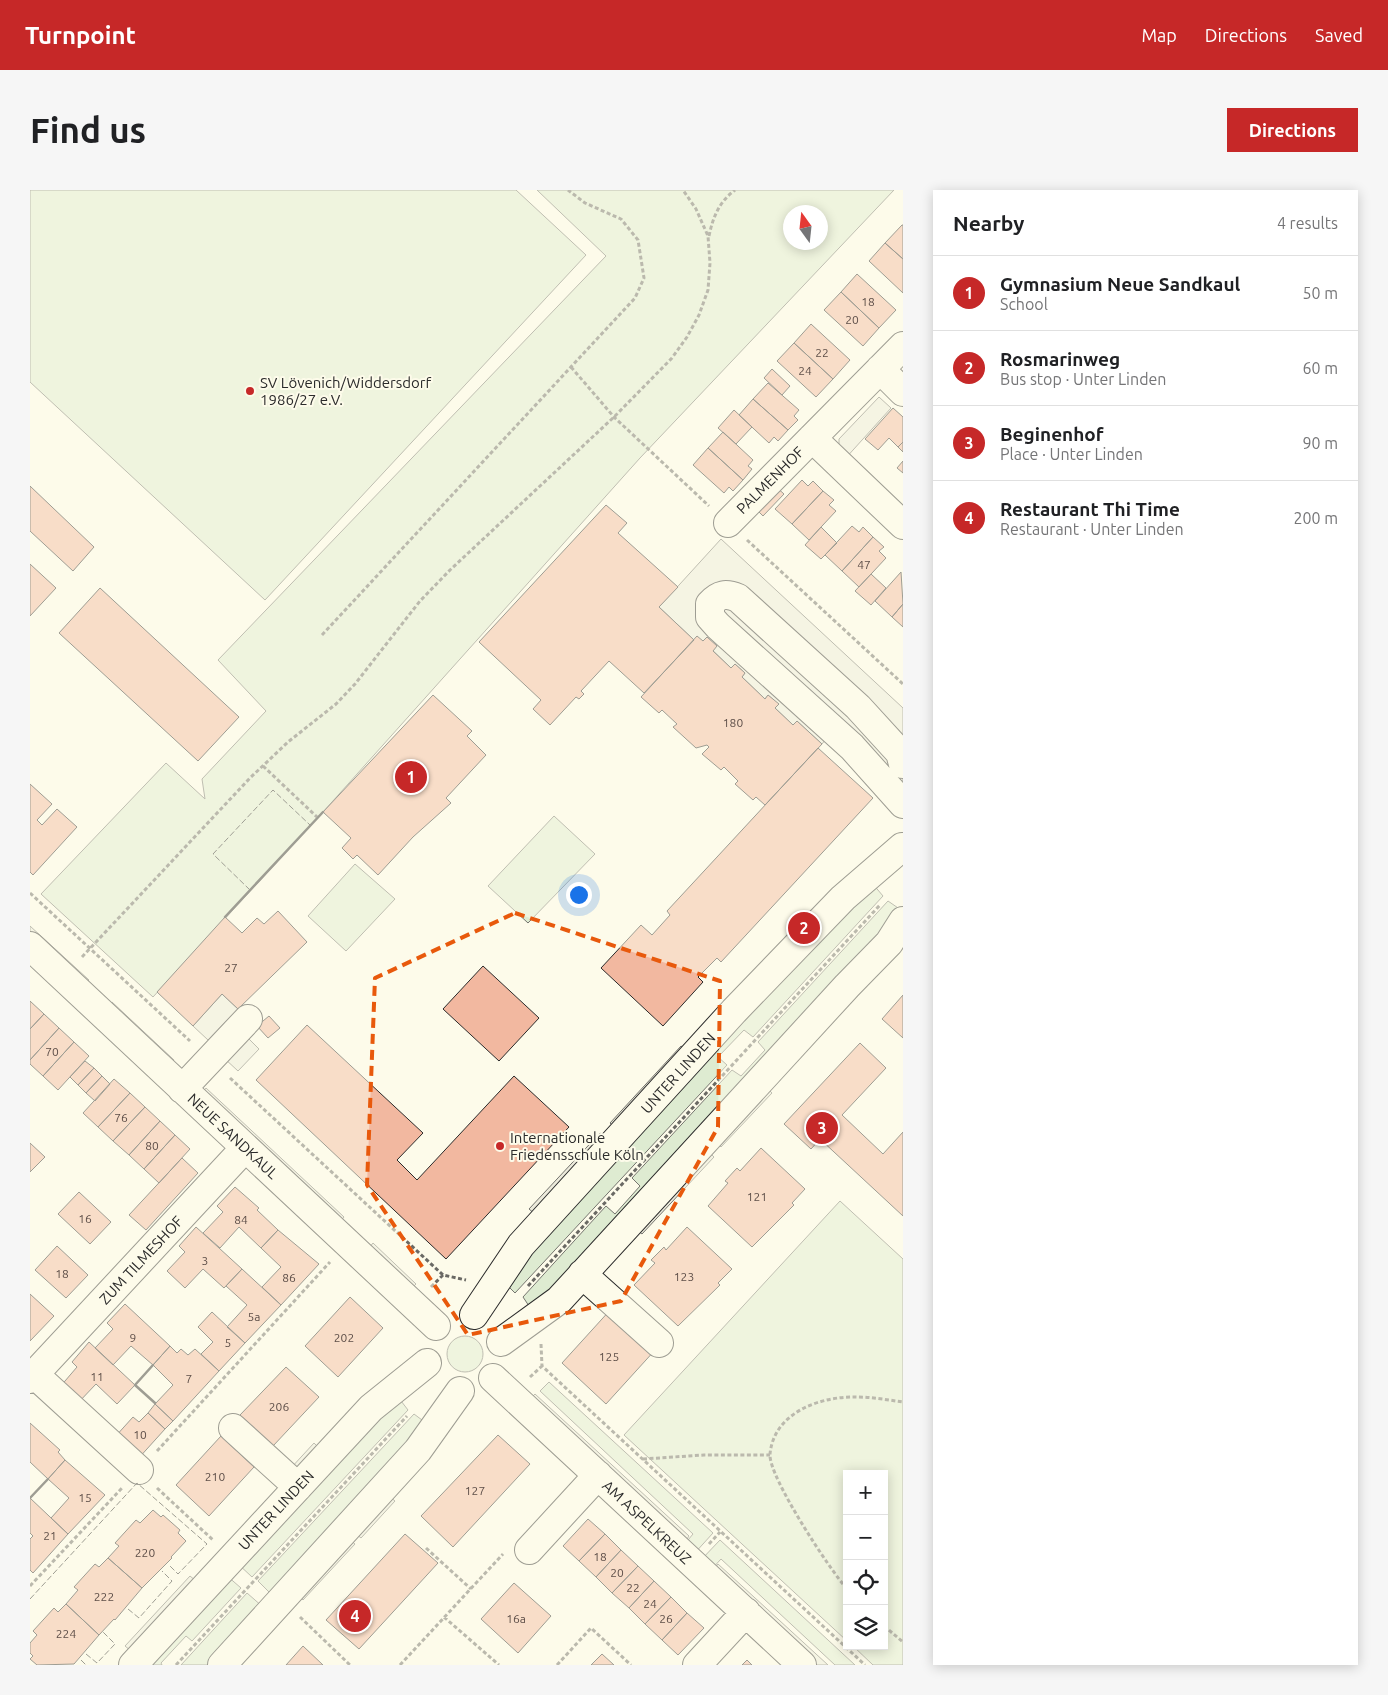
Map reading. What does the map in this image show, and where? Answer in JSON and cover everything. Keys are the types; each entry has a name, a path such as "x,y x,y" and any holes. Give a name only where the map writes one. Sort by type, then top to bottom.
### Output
{"street":[{"name":"PALMENHOF","path":"728,523 903,346"},
{"path":"880,369 903,392"},
{"name":"PALMENHOF","path":"812,438 903,525"},
{"path":"903,764 900,753 869,718 738,598 724,594 716,597 710,604 710,617 718,626 852,747 903,804"},
{"name":"UNTER LINDEN","path":"474,1315 492,1285 521,1245 734,1011 843,898 903,843"},
{"path":"501,1342 559,1300 847,986 889,943 903,921"},
{"name":"NEUE SANDKAUL","path":"30,946 436,1326"},
{"path":"182,1088 248,1019"},
{"name":"ZUM TILMESHOF","path":"33,1373 245,1148"},
{"path":"589,1267 663,1335"},
{"path":"453,1315 474,1315 491,1325 501,1342 502,1361 493,1378 472,1390 460,1391 449,1389 439,1382 426,1363 426,1343 436,1326 453,1315"},
{"name":"UNTER LINDEN","path":"133,1665 372,1408 426,1363"},
{"path":"33,1373 138,1470"},
{"name":"AM ASPELKREUZ","path":"493,1378 802,1665"},
{"path":"222,1665 418,1450 460,1391"},
{"path":"233,1428 298,1487"},
{"path":"518,1549 598,1475"},
{"path":"697,1665 746,1612"}],"path":[{"path":"322,635 635,298 644,278 638,240 621,219 585,203 568,190"},
{"path":"575,196 579,190"},
{"path":"683,190 696,209 708,236"},
{"path":"63,977 263,766 288,742 336,704 355,684 420,600 614,417 672,358 687,337 699,315 708,290 710,263 708,236 714,214 727,196 735,190"},
{"path":"571,367 614,417 903,684"},
{"path":"263,766 317,817"},
{"path":"30,893 443,1275 492,1285"},
{"path":"527,1286 884,901"},
{"path":"30,1586 346,1243"},
{"path":"542,1366 865,1665"},
{"path":"843,1584 814,1545 783,1488 770,1456 776,1434 791,1415 816,1402 856,1396 903,1402"},
{"path":"176,1665 409,1413"},
{"path":"643,1460 704,1455 770,1456"},
{"path":"138,1470 211,1537 228,1563 250,1585 278,1603 350,1665"},
{"path":"426,1548 471,1589"},
{"path":"400,1665 471,1589 518,1549"},
{"path":"444,1617 498,1665"},
{"path":"557,1665 591,1628 630,1665"},
{"path":"888,1629 903,1642"}],"highlighted area":[{"path":"515,913 720,981 718,1127 621,1301 468,1335 367,1185 375,978"}],"green space":[{"name":"SV Lövenich/Widdersdorf 1986/27 e.V.","path":"30,190 516,190 586,255 265,600 30,382"},
{"path":"537,190 894,190 640,458 323,812 153,997 41,894 166,763 205,799 202,779 266,711 218,660 606,256"},
{"path":"554,816 595,854 528,923 488,886"},
{"path":"355,864 395,899 346,951 308,916"},
{"path":"872,883 883,896 753,1037 744,1030 718,1057 727,1065 515,1293 509,1287 512,1267"},
{"path":"888,901 901,910 558,1286 531,1309 523,1297 606,1206 615,1214 640,1186 632,1178 732,1070 741,1076 765,1050 758,1042"},
{"path":"840,1201 903,1259 903,1665 873,1665 857,1650 888,1650 888,1470 843,1470 843,1637 624,1435"},
{"path":"465,1336 472,1337 478,1341 482,1347 482,1361 478,1367 472,1371 465,1372 458,1371 452,1367 448,1361 447,1354 448,1347 452,1341 458,1337"},
{"path":"549,1382 713,1533 693,1555 683,1546 693,1534 540,1391"},
{"path":"398,1397 408,1410 252,1577 237,1563"},
{"path":"414,1414 426,1423 273,1596 258,1581"},
{"path":"720,1540 855,1665 835,1665 721,1559 710,1571 700,1561"},
{"path":"226,1575 241,1588 192,1641 186,1636 161,1663 162,1665 143,1665"},
{"path":"247,1593 263,1607 209,1665 181,1665"}],"shaded area":[{"path":"879,397 891,408 844,460 839,456 839,439"},
{"path":"721,539 903,708 903,780 884,793 826,739 822,744 797,721 793,725 775,708 778,704 768,695 765,699 742,677 745,673 735,664 731,668 703,641 694,640 659,607"},
{"path":"30,926 89,980 83,986 30,937"},
{"path":"222,994 238,1009 208,1040 193,1026"},
{"path":"112,1002 174,1060 170,1065 107,1007"},
{"path":"246,1036 259,1049 238,1071 224,1058"},
{"path":"681,1046 687,1050 615,1128 610,1123"},
{"path":"206,1088 344,1217 339,1223 201,1094"},
{"path":"767,1088 772,1093 721,1147 716,1142"},
{"path":"600,1133 606,1138 535,1214 529,1209"},
{"path":"708,1151 714,1157 642,1234 636,1229"},
{"path":"373,1243 416,1284 411,1289 368,1249"},
{"path":"535,1394 689,1536 685,1542 530,1399"},
{"path":"314,1443 319,1448 295,1474 290,1469"},
{"path":"389,1496 395,1501 361,1538 355,1533"},
{"path":"349,1539 355,1544 303,1600 298,1594"},
{"path":"718,1564 828,1665 817,1665 714,1569"},
{"path":"190,1576 196,1581 131,1651 125,1646"}],"building":[{"path":"903,225 903,259 885,243"},
{"path":"885,243 903,259 903,293 869,261"},
{"path":"857,274 896,310 879,328 841,292"},
{"path":"841,292 879,328 863,346 824,310"},
{"path":"811,324 850,360 833,379 794,343"},
{"path":"794,343 833,379 816,397 777,361"},
{"path":"772,369 790,386 782,395 764,378"},
{"path":"768,383 799,410 794,416 798,420 788,430 753,399"},
{"path":"753,399 788,430 778,441 774,437 769,443 739,415"},
{"path":"893,408 903,417 903,442 898,447 889,438 878,450 865,439"},
{"path":"734,410 752,427 736,444 718,428"},
{"path":"723,432 753,460 748,466 752,469 743,480 708,448"},
{"path":"903,442 903,452 898,447"},
{"path":"708,448 743,480 733,491 729,487 724,493 693,465"},
{"path":"903,461 903,473 897,468"},
{"path":"802,480 808,486 813,481 823,491 792,524 775,509"},
{"path":"30,486 94,547 73,571 30,531"},
{"path":"775,486 784,494 763,516 755,508"},
{"path":"823,491 834,500 829,505 836,511 809,540 792,524"},
{"path":"606,505 627,523 618,533 678,587 659,607 694,640 644,693 609,661 581,691 584,694 579,699 576,697 550,725 533,709 541,700 479,642"},
{"path":"852,526 859,532 863,527 873,537 842,571 825,555"},
{"path":"821,527 837,543 821,559 805,545"},
{"path":"873,537 884,547 879,551 886,558 859,587 842,571"},
{"path":"30,564 56,588 30,616"},
{"path":"901,572 903,604 892,617 875,601"},
{"path":"871,574 886,588 871,605 855,591"},
{"path":"100,588 239,717 198,761 59,633"},
{"path":"903,604 903,627 892,617"},
{"path":"697,636 703,641 707,637 717,646 713,651 731,668 735,664 745,673 742,677 765,699 768,695 779,704 775,708 793,725 797,721 822,744 765,805 756,797 753,800 735,784 738,781 724,767 721,770 702,754 709,747 707,745 696,748 673,727 677,724 662,710 659,713 641,697"},
{"path":"433,695 472,731 467,736 486,755 446,798 451,803 413,837 378,875 357,855 353,859 342,848 351,838 323,812"},
{"path":"818,748 873,798 721,962 717,958 698,977 703,982 663,1026 601,968 641,925 652,935 670,915 667,911"},
{"path":"30,784 52,804 37,820 42,825 57,809 77,827 33,875 30,872"},
{"path":"278,911 307,942 238,1009 222,994 193,1026 157,992 225,917 242,933 257,918 264,924"},
{"path":"483,966 539,1018 499,1061 443,1009"},
{"path":"903,995 903,1038 882,1019"},
{"path":"30,1001 44,1014 30,1029"},
{"path":"44,1014 59,1028 30,1060 30,1029"},
{"path":"269,1016 280,1028 268,1038 257,1026"},
{"name":"Internationale Friedensschule Köln","path":"307,1025 423,1133 397,1160 417,1180 514,1076 569,1127 446,1259 256,1080"},
{"path":"59,1028 74,1042 43,1076 30,1064 30,1060"},
{"path":"74,1042 89,1056 58,1090 43,1076"},
{"path":"860,1043 886,1068 842,1115 883,1154 903,1132 903,1216 820,1139 811,1149 784,1124"},
{"path":"85,1061 94,1068 78,1085 70,1077"},
{"path":"94,1068 102,1076 86,1093 78,1085"},
{"path":"102,1076 110,1084 95,1101 86,1093"},
{"path":"114,1079 130,1093 98,1127 83,1113"},
{"path":"130,1093 145,1107 113,1141 98,1127"},
{"path":"145,1107 160,1121 129,1155 113,1141"},
{"path":"160,1121 175,1135 144,1169 129,1155"},
{"path":"175,1135 190,1149 159,1183 144,1169"},
{"path":"30,1143 45,1157 30,1172"},
{"path":"761,1148 805,1189 792,1203 794,1205 752,1247 708,1206 728,1183 725,1181 737,1168 740,1171"},
{"path":"182,1158 198,1173 146,1230 129,1215"},
{"path":"235,1187 259,1208 257,1210 278,1230 261,1248 239,1227 220,1248 203,1233 223,1212 217,1206"},
{"path":"79,1192 111,1222 90,1244 58,1214"},
{"path":"196,1227 242,1269 224,1288 203,1269 185,1288 167,1271 185,1252 179,1246"},
{"path":"687,1227 732,1269 718,1283 720,1285 678,1326 634,1285 655,1263 651,1260 664,1247 666,1250"},
{"path":"278,1230 319,1264 281,1305 262,1287 281,1267 261,1248"},
{"path":"57,1246 88,1275 66,1298 35,1270"},
{"path":"242,1269 281,1305 245,1343 227,1327 247,1305 226,1286"},
{"path":"30,1294 54,1316 30,1341"},
{"path":"350,1297 383,1328 338,1377 305,1346"},
{"path":"125,1304 170,1346 153,1365 131,1346 113,1365 95,1348 113,1329 107,1323"},
{"path":"612,1308 656,1349 606,1404 562,1363"},
{"path":"212,1312 245,1343 219,1371 201,1354 213,1342 198,1327"},
{"path":"89,1342 135,1385 117,1404 96,1384 77,1404 59,1388 77,1367 72,1362"},
{"path":"170,1346 177,1353 181,1349 188,1355 195,1349 219,1371 173,1421 155,1404 173,1385 153,1365"},
{"path":"286,1367 319,1397 273,1446 240,1415"},
{"path":"155,1404 173,1421 165,1429 148,1413"},
{"path":"148,1413 165,1429 137,1460 114,1438 133,1417 139,1422"},
{"path":"30,1423 60,1450 58,1452 65,1460 48,1479 30,1462"},
{"path":"498,1435 530,1464 453,1547 421,1516"},
{"path":"221,1436 254,1467 209,1516 176,1485"},
{"path":"65,1460 105,1495 68,1534 51,1518 69,1498 48,1479"},
{"path":"30,1498 68,1534 33,1573 30,1570 30,1539 33,1536 30,1533"},
{"path":"153,1510 161,1517 163,1515 180,1530 178,1533 186,1541 142,1588 108,1558 119,1546 115,1543 136,1520 140,1523"},
{"path":"588,1519 605,1534 579,1561 563,1546"},
{"path":"405,1534 438,1563 359,1649 326,1620"},
{"path":"605,1534 621,1550 596,1577 579,1561"},
{"path":"621,1550 638,1566 612,1593 596,1577"},
{"path":"108,1558 142,1588 115,1620 99,1635 66,1604 78,1590 74,1587 95,1564 99,1567"},
{"path":"638,1566 654,1581 629,1608 612,1593"},
{"path":"654,1581 671,1597 645,1624 629,1608"},
{"path":"514,1583 551,1616 518,1653 481,1619"},
{"path":"671,1597 687,1613 662,1640 645,1624"},
{"path":"66,1604 99,1635 74,1664 37,1665 30,1659 33,1656 30,1653 30,1643 37,1635 33,1631 54,1608 58,1612"},
{"path":"687,1613 704,1628 678,1655 662,1640"},
{"path":"303,1646 323,1665 286,1665"},
{"path":"602,1654 614,1665 591,1665"},
{"path":"747,1660 752,1665 742,1665"}],"fence":[{"path":"250,890 213,854 273,790 310,825"},
{"path":"30,1599 137,1483 207,1544 178,1574 169,1565"},
{"path":"128,1609 139,1618 172,1581 162,1571"},
{"path":"86,1654 97,1663 115,1644 103,1632"},
{"path":"81,1660 86,1665"}],"wall":[{"path":"225,917 323,812"},
{"path":"153,1365 135,1385 155,1403"},
{"path":"30,1498 48,1479"}],"place":[{"name":"SV Lövenich/Widdersdorf 1986/27 e.V.","path":"250,391"},
{"name":"Gymnasium Neue Sandkaul","path":"411,777"},
{"name":"Rosmarinweg","path":"804,928"},
{"name":"Beginenhof","path":"822,1128"},
{"name":"Internationale Friedensschule Köln","path":"500,1146"},
{"name":"Restaurant Thi Time","path":"355,1616"}]}
